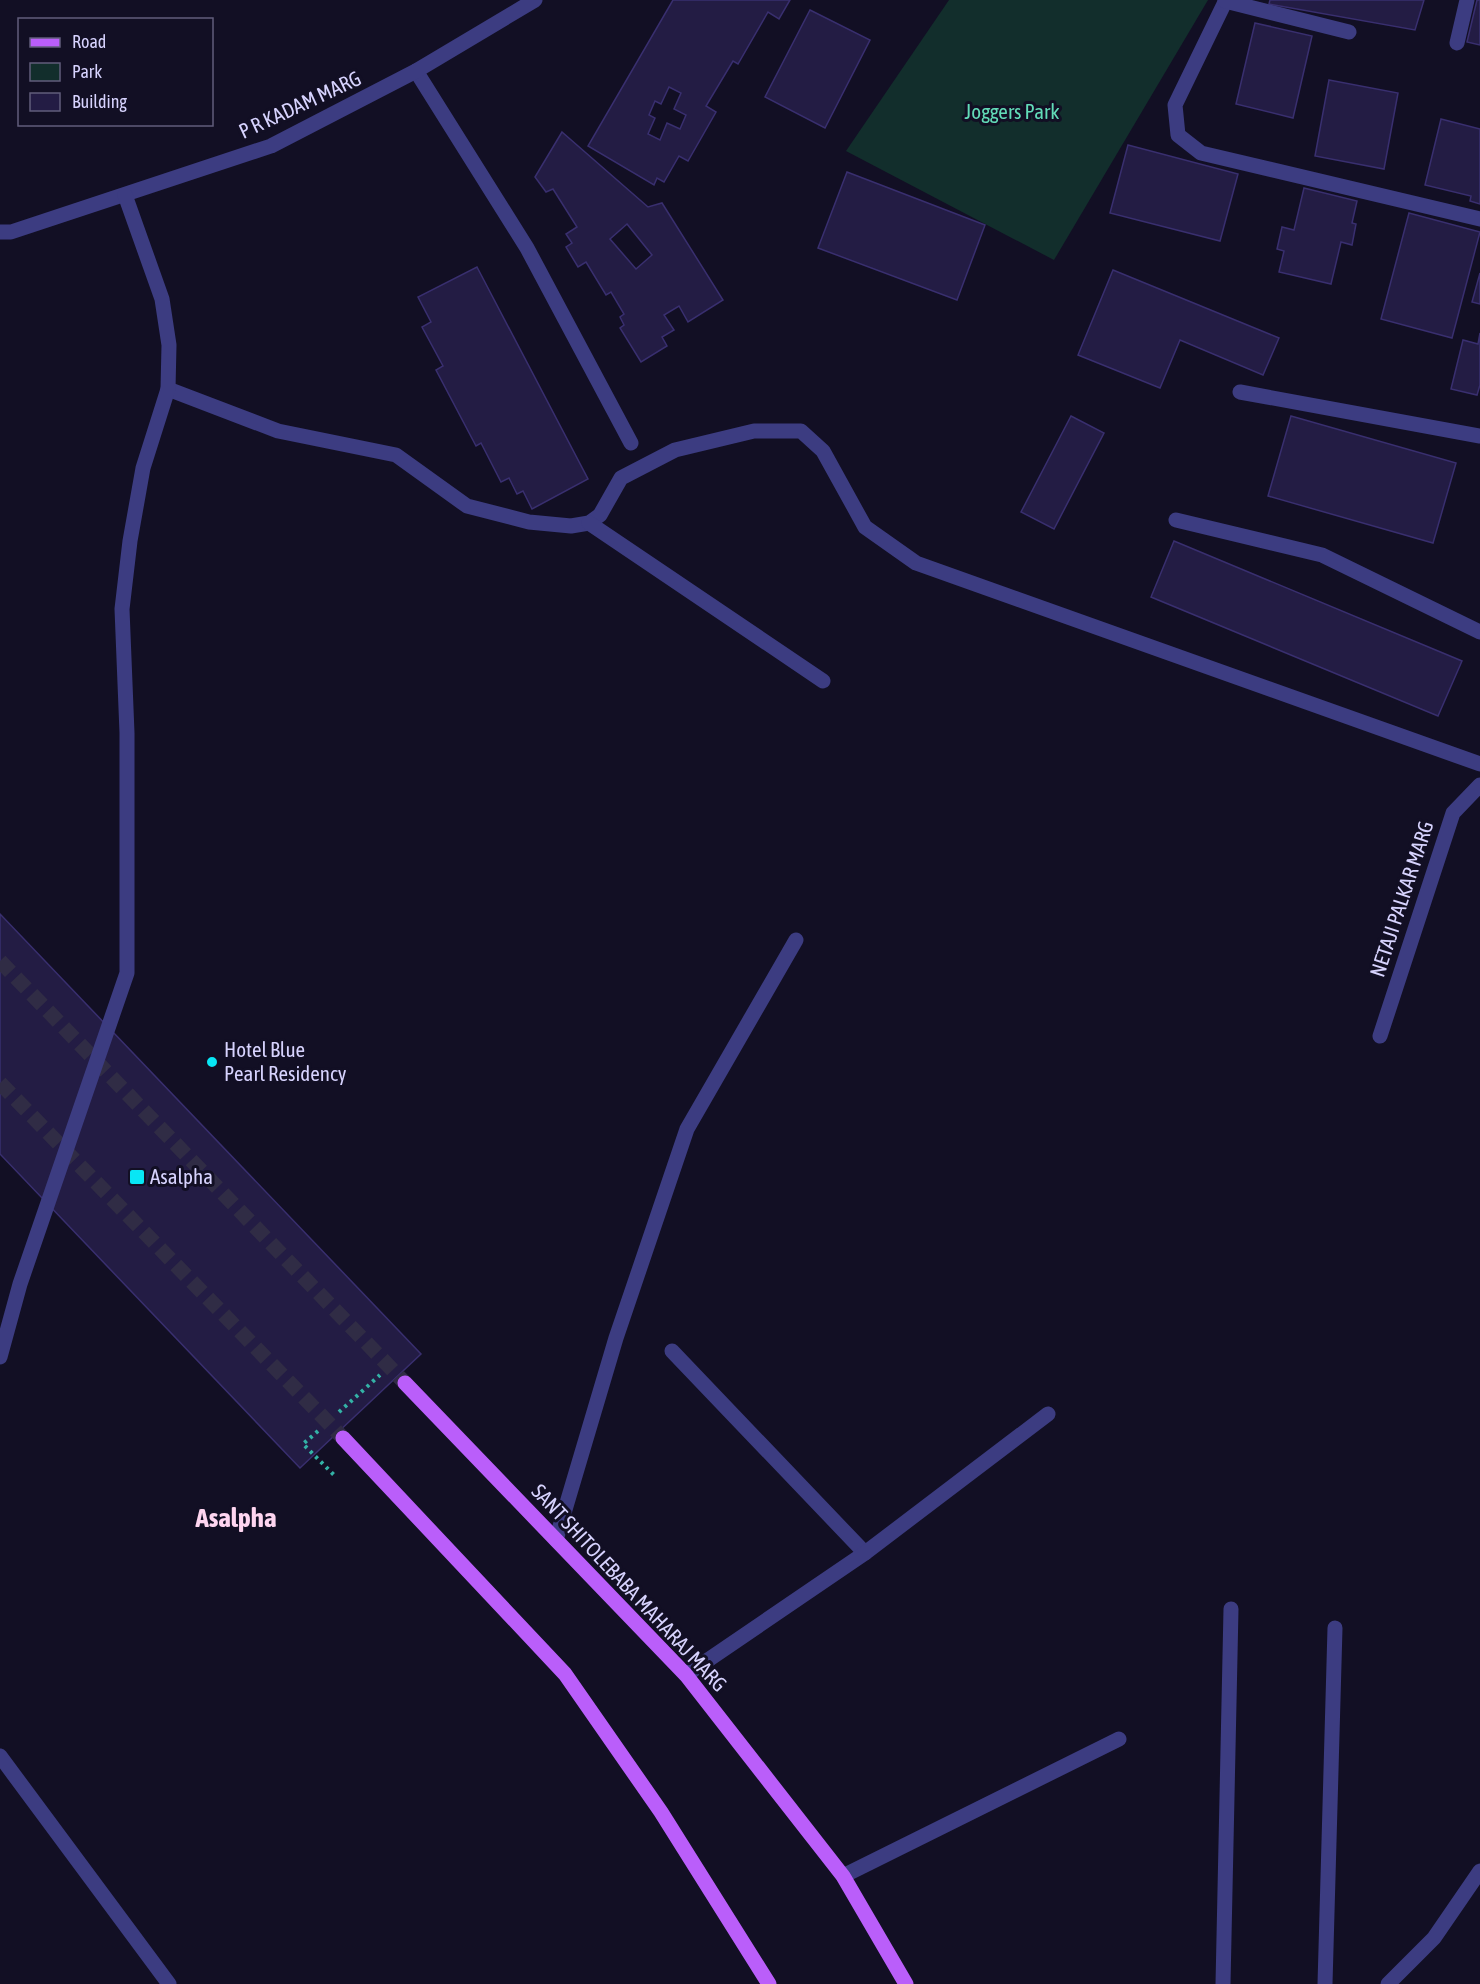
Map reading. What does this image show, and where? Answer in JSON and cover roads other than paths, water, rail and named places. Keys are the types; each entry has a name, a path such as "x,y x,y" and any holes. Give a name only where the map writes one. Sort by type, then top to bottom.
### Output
{"main road":[{"name":"SANT SHITOLEBABA MAHARAJ MARG","path":"405,1383 686,1675 843,1876 906,1984"},
{"path":"343,1438 565,1674 661,1812 769,1984"}],"street":[{"name":"P R KADAM MARG","path":"0,232 11,232 271,146 416,71 535,0"},
{"path":"1457,43 1467,0"},
{"path":"1350,32 1226,1 1175,105 1179,135 1201,153 1480,219"},
{"path":"416,71 527,248 631,442"},
{"path":"0,1357 20,1284 127,973 127,732 122,609 142,468 168,389 169,345 162,299 125,195"},
{"path":"168,389 278,431 396,455 467,506 529,522 570,526 589,523 600,515 621,478 675,450 754,431 801,431 823,451 865,527 916,563 1480,764"},
{"path":"1239,392 1480,436"},
{"path":"1176,520 1322,555 1480,632"},
{"path":"589,523 823,681"},
{"name":"NETAJI PALKAR MARG","path":"1380,1036 1453,813 1480,784"},
{"path":"556,1540 616,1338 687,1129 796,940"},
{"path":"672,1351 864,1553"},
{"path":"686,1675 864,1553 1048,1414"},
{"path":"1223,1984 1231,1609"},
{"path":"1325,1984 1335,1628"},
{"path":"843,1876 1119,1739"},
{"path":"0,1756 169,1984"},
{"path":"1388,1984 1434,1938 1480,1871"}],"tunnel":[{"path":"0,961 405,1383"},
{"path":"0,1083 343,1438"}],"place":[{"name":"Hotel Blue Pearl Residency","path":"212,1062"},
{"name":"Asalpha","path":"137,1177"}],"district":[{"name":"Asalpha","path":"236,1518"}],"park label":[{"name":"Joggers Park","path":"1012,112"}]}
